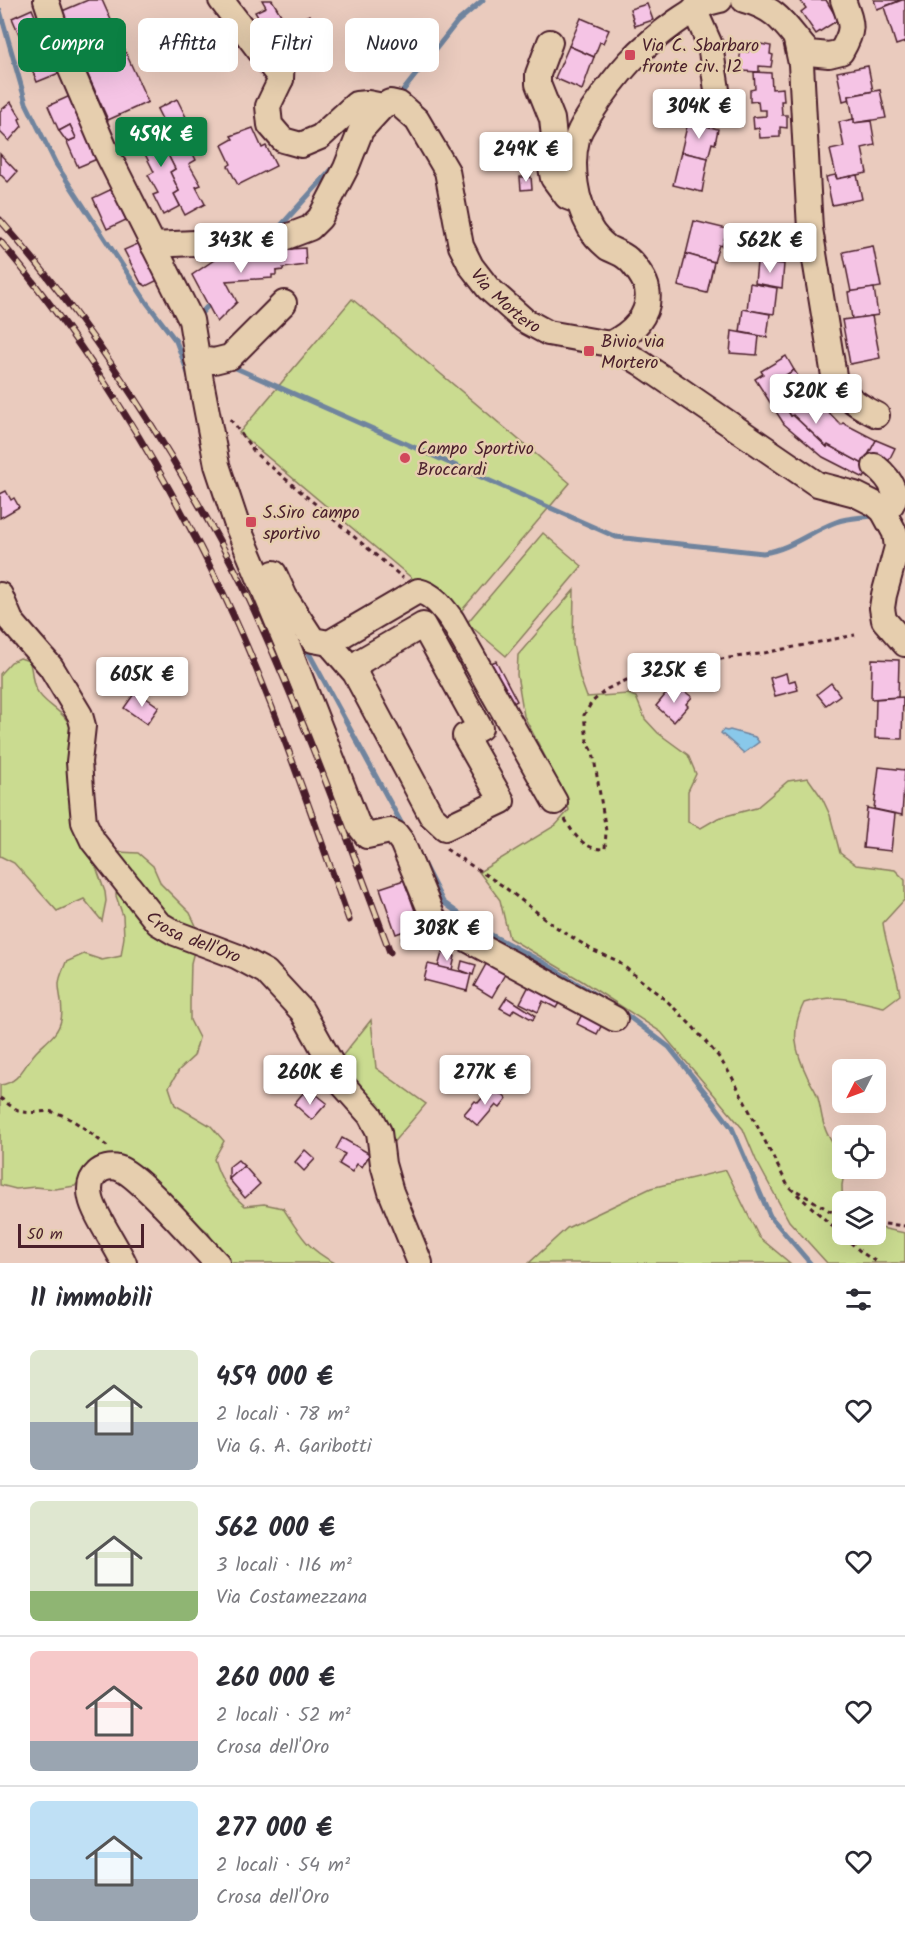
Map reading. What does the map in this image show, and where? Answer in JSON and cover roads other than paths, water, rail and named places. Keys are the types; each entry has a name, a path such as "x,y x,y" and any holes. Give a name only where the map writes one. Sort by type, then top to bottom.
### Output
{"street":[{"path":"46,0 63,51 105,149 191,321 218,465 237,525 291,654 357,823 368,836 390,831 396,834 402,842 435,922 615,1018"},
{"name":"Via Mortero","path":"221,0 281,67 268,106 270,124 283,140 301,145 320,136 357,104 368,103 383,106 390,102 399,104 417,120 447,171 461,246 471,266 488,288 524,320 548,333 610,344 817,484 855,494 876,504 883,511"},
{"path":"610,344 626,336 636,327 649,304 647,286 628,258 606,246 590,229 580,202 574,162 577,138 605,91 630,59 694,9 705,3 720,0"},
{"path":"744,0 759,4 779,17 809,54 829,55 841,52 852,32 843,0"},
{"path":"694,9 710,45 720,109"},
{"path":"796,39 801,64 810,229 835,382 844,394 859,406 878,415"},
{"path":"550,42 538,74 538,84 552,119 554,137 549,157 553,178 567,197 580,202"},
{"path":"153,245 281,239 310,228 320,218 346,168 361,130 383,106"},
{"path":"199,370 214,361 230,357 284,303"},
{"path":"875,466 891,479 900,496 897,504 883,511 895,533 897,547 882,608 884,620 905,644"},
{"path":"237,525 258,540 285,597 313,640 329,643 355,673 431,815 445,828 502,801 465,736 480,728 423,624 361,661 355,673"},
{"path":"329,643 418,591 426,592 452,620 555,802"},
{"name":"Crosa dell'Oro","path":"0,595 11,621 51,667 80,715 83,726 79,762 84,822 93,842 158,923 175,933 236,956 266,972 302,1011 344,1086 370,1114 379,1132 383,1164 391,1192 420,1263"},
{"path":"124,1263 91,1201 89,1186 93,1177 99,1171 109,1167 118,1168 137,1181 216,1263"}],"water":[{"path":"723,730 755,737 759,742 744,753 721,733"}],"waterway":[{"path":"399,96 457,22 483,0"},
{"path":"0,11 26,103 56,164 147,303 176,341 189,376"},
{"path":"276,231 334,167"},
{"path":"197,318 213,300"},
{"path":"229,365 616,537 763,553 783,548 836,522 877,515"},
{"path":"305,646 404,828"},
{"path":"424,865 443,902 480,929 546,964 599,997"},
{"path":"620,1010 669,1047 708,1096 732,1128 770,1216 810,1263"}],"railway":[{"path":"0,220 69,304 111,364 170,455 226,553 264,631 302,722 390,952"},
{"path":"0,241 64,323 94,366 150,455 200,547 241,633 275,714 349,920"}],"place":[{"name":"Via C. Sbarbaro fronte civ. 12","path":"630,55"},
{"name":"Bivio via Mortero","path":"589,351"},
{"name":"Campo Sportivo Broccardi","path":"405,458"},
{"name":"S.Siro campo sportivo","path":"251,522"}]}
